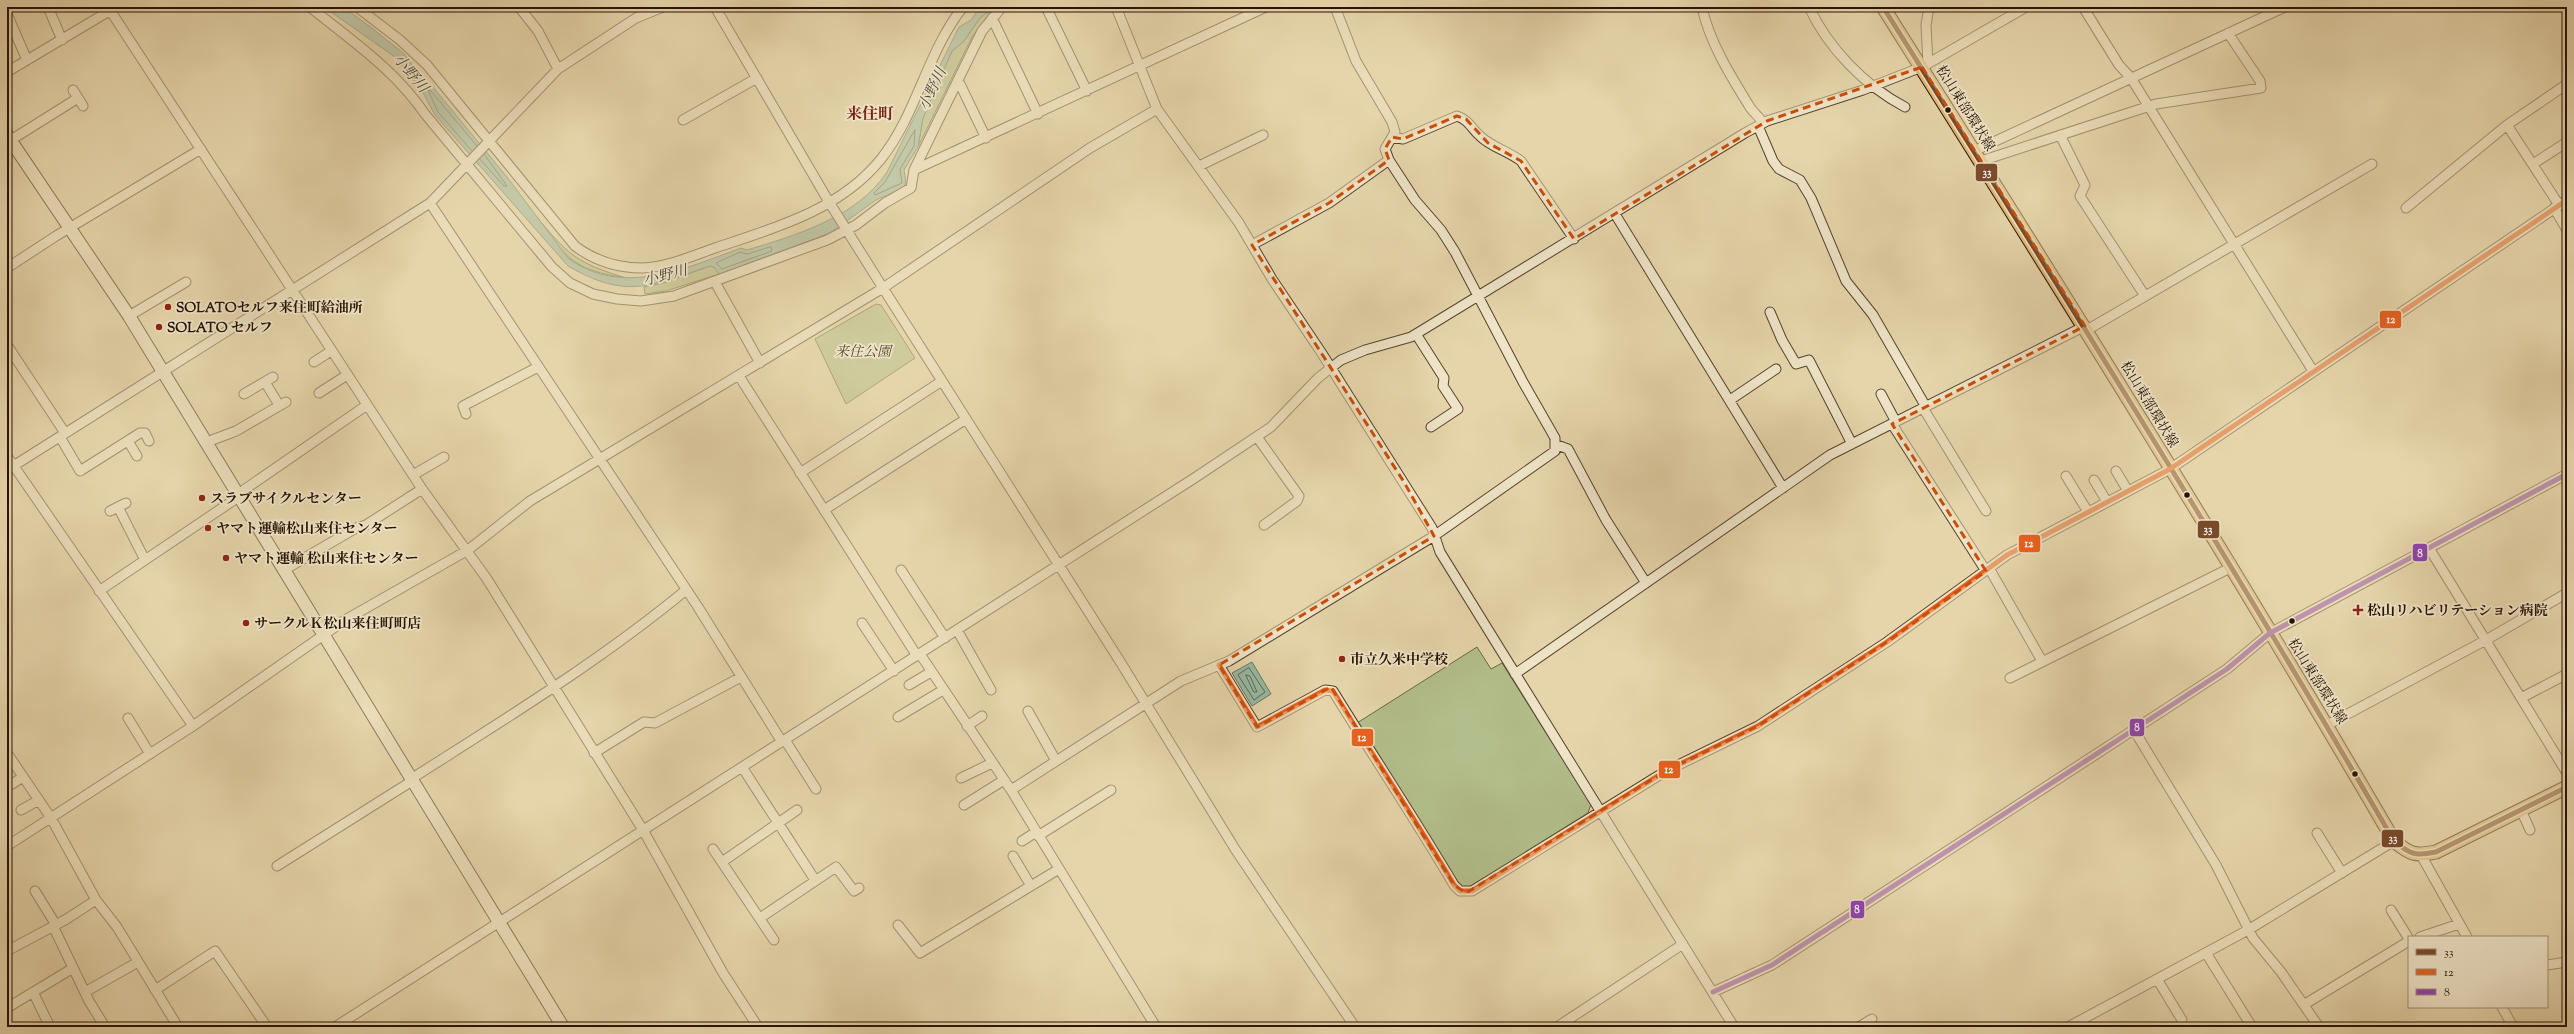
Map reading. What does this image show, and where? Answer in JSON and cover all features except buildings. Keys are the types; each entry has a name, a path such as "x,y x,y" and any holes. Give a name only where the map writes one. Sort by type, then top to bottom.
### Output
{"main road":[{"name":"松山東部環状線","path":"1883,7 1925,66 1978,156 2086,328 2230,568 2327,725 2394,841 2409,853 2421,855"},
{"path":"2421,855 2436,852 2567,787"}],"street":[{"path":"48,7 62,40"},
{"path":"310,7 384,65 409,91 425,114 470,162 552,267 570,283 593,294 617,299 641,301 674,296 797,253 846,229 911,188 914,170 982,31 1002,7"},
{"path":"357,7 400,40 427,65 489,143 575,246 592,257 620,266 654,267 671,263 796,220 831,204 867,176 892,143 948,31 963,7"},
{"path":"519,7 538,31 558,69"},
{"path":"10,468 291,289 430,203 489,143 558,69 636,18 663,7"},
{"path":"715,7 831,204 883,288 1146,704 1235,849 1355,1027"},
{"path":"1046,7 1087,91"},
{"path":"1116,7 1138,67 1157,109 1199,166 1252,245 1404,482 1432,528 1440,552 1734,1027"},
{"path":"914,170 1038,114 1266,7"},
{"path":"1335,7 1356,61 1392,122 1395,132 1385,149 1389,160 1415,200 1448,241 1557,445 1568,449 1606,520 1646,583"},
{"path":"1702,7 1710,35 1748,106 1759,116 1773,162 1779,169 1800,180 1811,198 1846,281 1873,315 1924,407 1986,511"},
{"path":"1809,7 1816,21 1841,55 1872,86 1905,107"},
{"path":"1925,66 1926,25 1929,7"},
{"path":"335,1027 346,1024 498,921 894,671 1271,427 1331,368 1353,354 1416,334 1761,124 1925,66 2010,11 2026,7"},
{"path":"2084,7 2119,65 2131,78 2313,371"},
{"path":"1978,156 2131,78 2285,7"},
{"path":"7,72 62,40 111,8 201,150 412,475 468,550 554,690 643,830 723,973 758,1027"},
{"path":"7,14 27,60"},
{"path":"992,18 1038,114"},
{"path":"1978,156 2060,135 2148,106 2261,88 2260,81 2228,33"},
{"path":"683,120 757,78"},
{"path":"958,80 986,138"},
{"path":"2406,208 2507,124 2567,84"},
{"path":"83,106 76,94 9,137 129,316 563,1027"},
{"path":"7,846 193,726 323,634 468,550 530,501 883,288 1057,170 1157,109"},
{"path":"1392,137 1403,139 1457,116 1466,119 1488,143 1510,152 1521,161 1574,239"},
{"path":"2507,124 2532,164 2560,204 2567,230"},
{"path":"1199,166 1264,135"},
{"path":"2060,135 2086,184 2080,196 2145,296"},
{"path":"2532,164 2567,142"},
{"path":"7,268 70,228 201,150"},
{"path":"1252,245 1329,203 1389,160"},
{"path":"1515,674 1830,456 1924,407 2086,328 2145,296 2372,164"},
{"path":"430,203 816,789"},
{"path":"1219,665 1257,727 1325,690 1333,691 1394,789 1420,826 1454,885 1460,891 1472,891 1599,811 1666,771 1758,726 1887,642 2007,555 2170,469 2560,204"},
{"path":"1615,214 1783,488"},
{"path":"129,316 186,282"},
{"path":"715,282 760,363"},
{"path":"1770,312 1782,340 1796,364 1809,360 1852,444"},
{"path":"1416,334 1444,378 1443,386 1458,409 1431,427"},
{"path":"7,345 63,435 80,471 140,433 145,433 149,441"},
{"path":"314,362 331,351"},
{"path":"466,414 463,406 538,367"},
{"path":"1730,400 1776,370"},
{"path":"320,393 347,375"},
{"path":"739,376 918,655 1011,790 1156,1027"},
{"path":"206,442 236,430 282,403 269,380 244,394"},
{"path":"800,473 942,381"},
{"path":"1881,394 1894,423 1987,570 2042,661"},
{"path":"99,591 367,405"},
{"path":"824,510 966,419"},
{"path":"1257,436 1299,496 1298,501 1264,525"},
{"path":"128,441 137,456"},
{"path":"1011,790 1181,681 1219,665 1434,536 1555,450 1557,445"},
{"path":"7,456 10,468 99,591 193,726"},
{"path":"412,475 444,457"},
{"path":"2116,471 2128,491"},
{"path":"1713,992 1772,965 2227,669 2270,633 2567,474"},
{"path":"2066,476 2088,512"},
{"path":"2094,480 2107,502"},
{"path":"284,570 356,528 366,525 422,489"},
{"path":"118,507 145,560"},
{"path":"2429,548 2567,773"},
{"path":"2010,678 2042,661 2077,646 2230,568"},
{"path":"901,570 945,638"},
{"path":"277,866 554,690 651,619 686,590"},
{"path":"2327,725 2486,640 2567,593"},
{"path":"862,623 894,671"},
{"path":"957,630 991,690"},
{"path":"909,685 931,672"},
{"path":"2521,698 2567,674"},
{"path":"594,753 644,722 656,723 741,677"},
{"path":"898,717 943,690"},
{"path":"1028,711 1056,761"},
{"path":"967,726 982,716"},
{"path":"128,718 150,754"},
{"path":"2134,730 2216,865 2248,930 2305,1004 2319,1027"},
{"path":"7,752 51,818 96,900 138,962 177,1027"},
{"path":"961,778 992,763"},
{"path":"742,767 815,880"},
{"path":"7,787 24,777"},
{"path":"964,805 1004,780"},
{"path":"1022,842 1111,790"},
{"path":"22,810 39,800"},
{"path":"722,862 779,824 797,810"},
{"path":"2522,810 2530,830"},
{"path":"2317,833 2342,873"},
{"path":"2068,1027 2248,930 2394,841"},
{"path":"713,850 774,940"},
{"path":"2421,855 2466,936"},
{"path":"1013,856 1031,886"},
{"path":"760,918 836,867 854,891 859,888"},
{"path":"898,925 920,953 1059,869"},
{"path":"35,891 54,925 84,992 105,1027"},
{"path":"7,951 96,900"},
{"path":"2391,910 2408,938"},
{"path":"2423,936 2459,924"},
{"path":"2305,1004 2408,941"},
{"path":"1557,1027 1683,944"},
{"path":"155,990 215,951 267,1027"},
{"path":"2206,953 2252,1027"},
{"path":"84,992 138,962"},
{"path":"2548,965 2567,962"},
{"path":"7,1008 73,968"},
{"path":"2157,979 2182,1020"},
{"path":"33,992 50,1027"},
{"path":"2503,1008 2513,1027"},
{"path":"1859,1027 1872,1019"}],"highlighted area":[{"path":"1922,67 2085,326 1892,424 1986,571 1887,642 1758,726 1666,771 1466,893 1454,885 1331,687 1257,727 1219,665 1434,536 1404,482 1252,245 1329,203 1389,160 1385,149 1392,137 1403,139 1457,116 1466,119 1488,143 1521,161 1574,239 1767,121"}],"green space":[{"path":"994,7 972,37 918,147 923,118 952,51 964,41 980,18"},
{"path":"536,216 557,240 575,256 584,262 609,273 626,278 594,271 572,260 563,252"},
{"path":"710,266 714,267 719,274 666,291 645,294 644,287 663,283"},
{"name":"来住公園","path":"876,304 881,305 915,358 846,404 815,339"},
{"path":"1477,647 1491,669 1502,663 1591,804 1588,813 1468,889 1460,886 1357,723"}],"water":[{"name":"小野川","path":"324,7 343,7 403,53 427,84 433,87 507,177 568,258 589,270 610,276 632,278 654,276 698,264 741,248 747,250 785,238 824,223 860,201 875,188 887,172 959,27 971,20 980,7 994,7 980,18 964,41 952,51 923,118 918,147 904,170 906,183 903,188 876,200 830,233 719,274 714,267 710,266 654,284 623,286 589,277 568,266 435,115 422,91 395,57"},
{"path":"1252,662 1271,694 1252,706 1232,673"}],"transit line":[{"name":"33","path":"1883,7 2078,318 2206,526 2394,841 2409,852 2418,854 2436,852 2567,787"},
{"name":"12","path":"1219,665 1257,727 1325,690 1333,691 1454,885 1460,891 1472,891 1666,771 1758,726 1887,642 2007,555 2170,469 2567,200"},
{"name":"8","path":"1713,992 1772,965 2227,669 2270,633 2567,474"}],"place":[{"name":"SOLATOセルフ来住町給油所","path":"168,307"},
{"name":"SOLATO セルフ","path":"159,327"},
{"name":"スラブサイクルセンター","path":"202,498"},
{"name":"ヤマト運輸松山来住センター","path":"208,528"},
{"name":"ヤマト運輸 松山来住センター","path":"226,558"},
{"name":"松山リハビリテーション病院","path":"2358,610"},
{"name":"サークルＫ松山来住町町店","path":"246,623"},
{"name":"市立久米中学校","path":"1342,659"}],"district":[{"name":"来住町","path":"870,113"}]}
